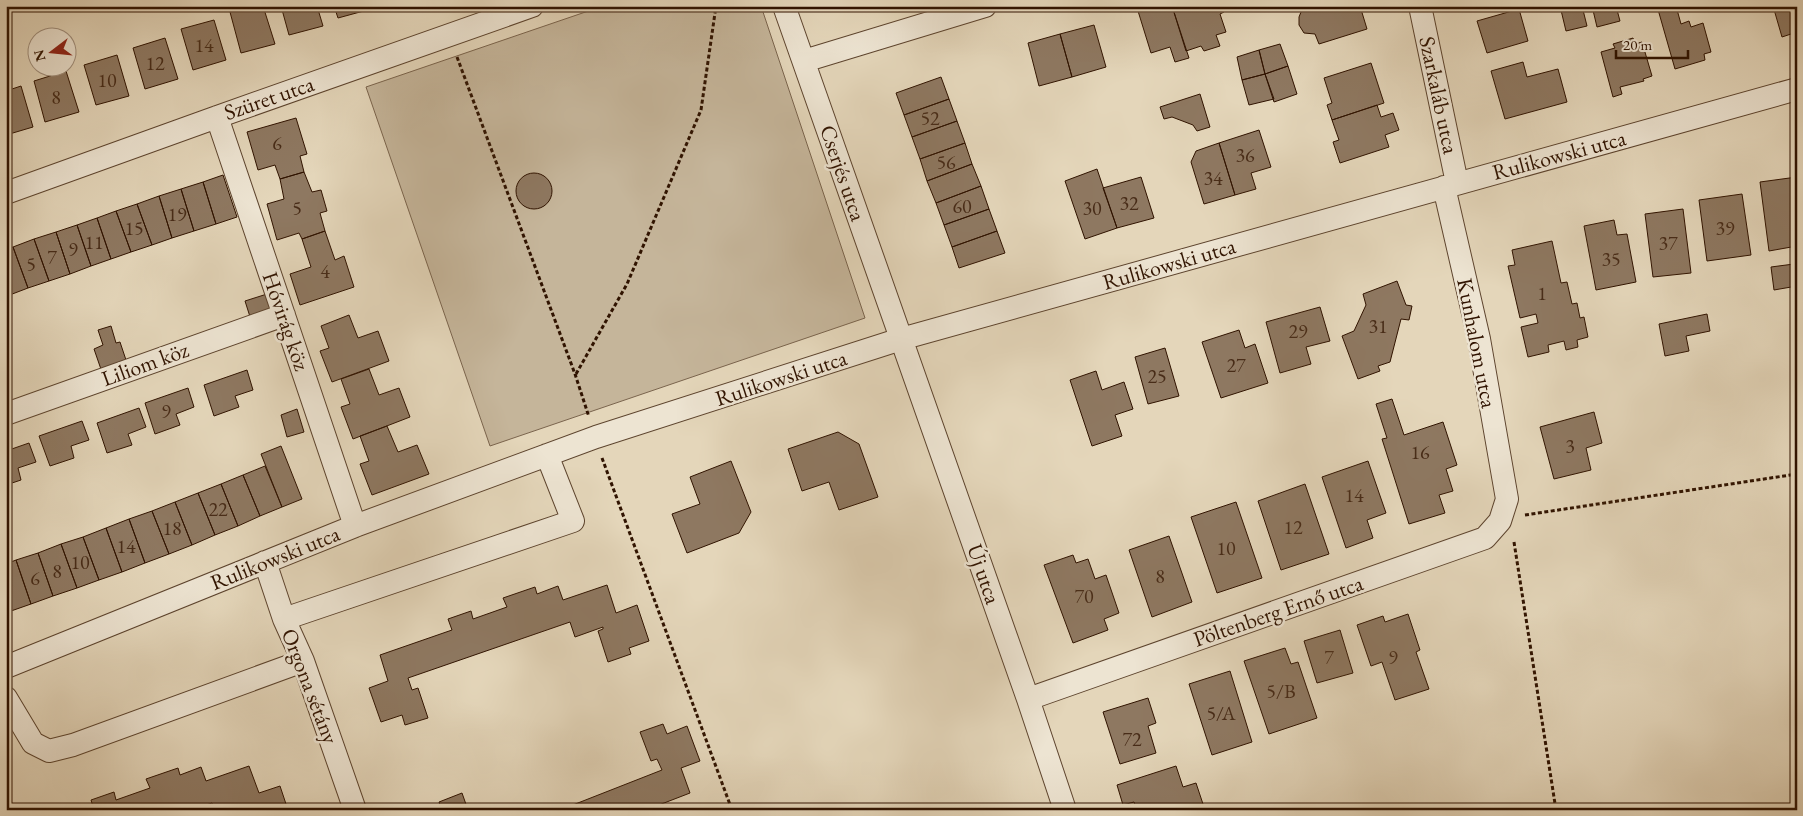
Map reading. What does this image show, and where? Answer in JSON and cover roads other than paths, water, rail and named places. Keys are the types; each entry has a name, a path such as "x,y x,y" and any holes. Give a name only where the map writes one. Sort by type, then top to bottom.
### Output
{"street":[{"name":"Szüret utca","path":"6,193 532,6"},
{"name":"Cserjés utca","path":"784,6 901,339"},
{"path":"804,61 985,6"},
{"name":"Szarkaláb utca","path":"1420,6 1451,185"},
{"name":"Rulikowski utca","path":"6,667 356,526 596,437 901,339 1797,89"},
{"name":"Hóvirág köz","path":"217,117 356,526"},
{"name":"Kunhalom utca","path":"1451,185 1507,499"},
{"name":"Liliom köz","path":"6,414 284,315"},
{"name":"Új utca","path":"901,339 1028,699 1065,810"},
{"path":"284,620 573,521 547,455"},
{"name":"Pöltenberg Ernő utca","path":"1028,699 1485,538 1500,521 1507,499"},
{"name":"Orgona sétány","path":"266,562 284,620 303,661 355,810"},
{"path":"6,698 33,743 49,751 73,745 303,661"}]}
